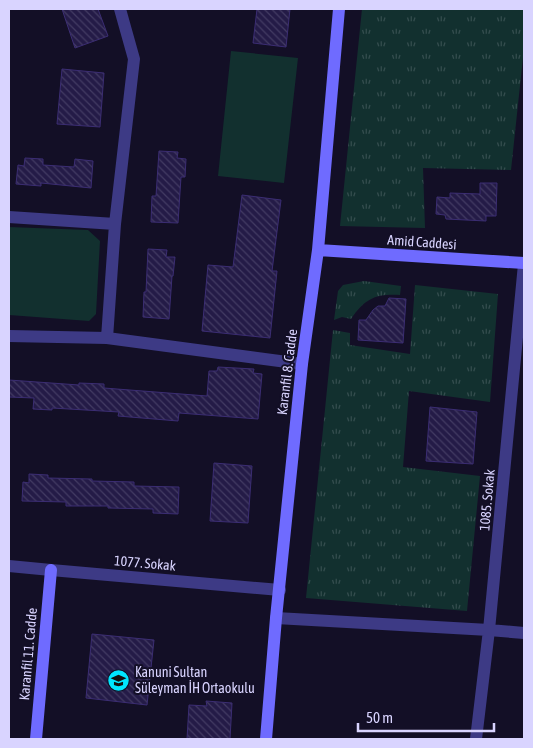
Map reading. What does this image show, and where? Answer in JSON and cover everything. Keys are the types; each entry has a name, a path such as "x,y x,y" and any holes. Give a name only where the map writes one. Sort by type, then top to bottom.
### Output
{"street":[{"path":"107,338 115,224 134,59 120,9"},
{"name":"Karanfil 8. Cadde","path":"266,739 276,618 302,364 318,250 340,9"},
{"path":"9,217 115,224"},
{"name":"Amid Caddesi","path":"318,250 524,264"},
{"name":"1085. Sokak","path":"476,739 489,630 524,264"},
{"path":"9,336 107,338 302,364"},
{"name":"1077. Sokak","path":"9,566 280,590"},
{"name":"Karanfil 11. Cadde","path":"36,739 50,570"},
{"path":"276,618 524,633"}],"green space":[{"path":"362,9 524,9 524,48 511,170 423,168 425,228 340,226"},
{"path":"231,51 298,58 284,183 218,176"},
{"path":"9,227 88,230 100,241 96,314 89,321 9,315"},
{"path":"364,281 401,286 400,295 377,297 361,306 351,319 342,317 334,320 338,291 343,285"},
{"path":"415,285 498,294 490,402 409,391 403,467 480,476 467,611 306,598 333,330 350,333 350,345 410,354"}],"building":[{"path":"62,9 98,9 108,36 75,48"},
{"path":"257,9 290,9 286,47 253,43"},
{"path":"62,69 104,73 100,127 57,124"},
{"path":"159,151 178,152 177,158 186,159 185,177 181,177 178,223 151,222 152,196 156,196"},
{"path":"25,158 43,159 43,165 74,167 75,159 93,161 91,188 41,183 41,186 16,184 18,165 24,166"},
{"path":"480,183 497,183 496,216 486,216 486,221 446,219 445,215 436,214 437,197 450,198 450,193 480,194"},
{"path":"242,195 281,200 272,271 277,271 270,338 202,331 208,265 233,267"},
{"path":"148,249 167,250 166,257 175,257 169,319 143,317"},
{"path":"389,298 406,299 403,343 358,340 359,320 366,320 378,306 385,306"},
{"path":"218,367 254,369 253,373 262,374 258,419 179,413 178,421 118,416 119,412 52,408 52,410 33,409 34,398 9,397 9,380 79,385 79,383 104,384 104,388 207,396 209,371 217,371"},
{"path":"430,407 477,412 473,464 426,461"},
{"path":"214,463 252,466 248,523 210,521"},
{"path":"29,474 48,475 48,478 134,482 134,486 179,487 178,514 153,513 153,509 66,506 66,502 22,501 23,482 29,483"},
{"path":"92,634 154,640 147,705 86,698"},
{"path":"206,701 232,703 230,739 187,739 189,705 207,706"}],"place":[{"name":"Kanuni Sultan Süleyman İH Ortaokulu","path":"119,680"}]}
